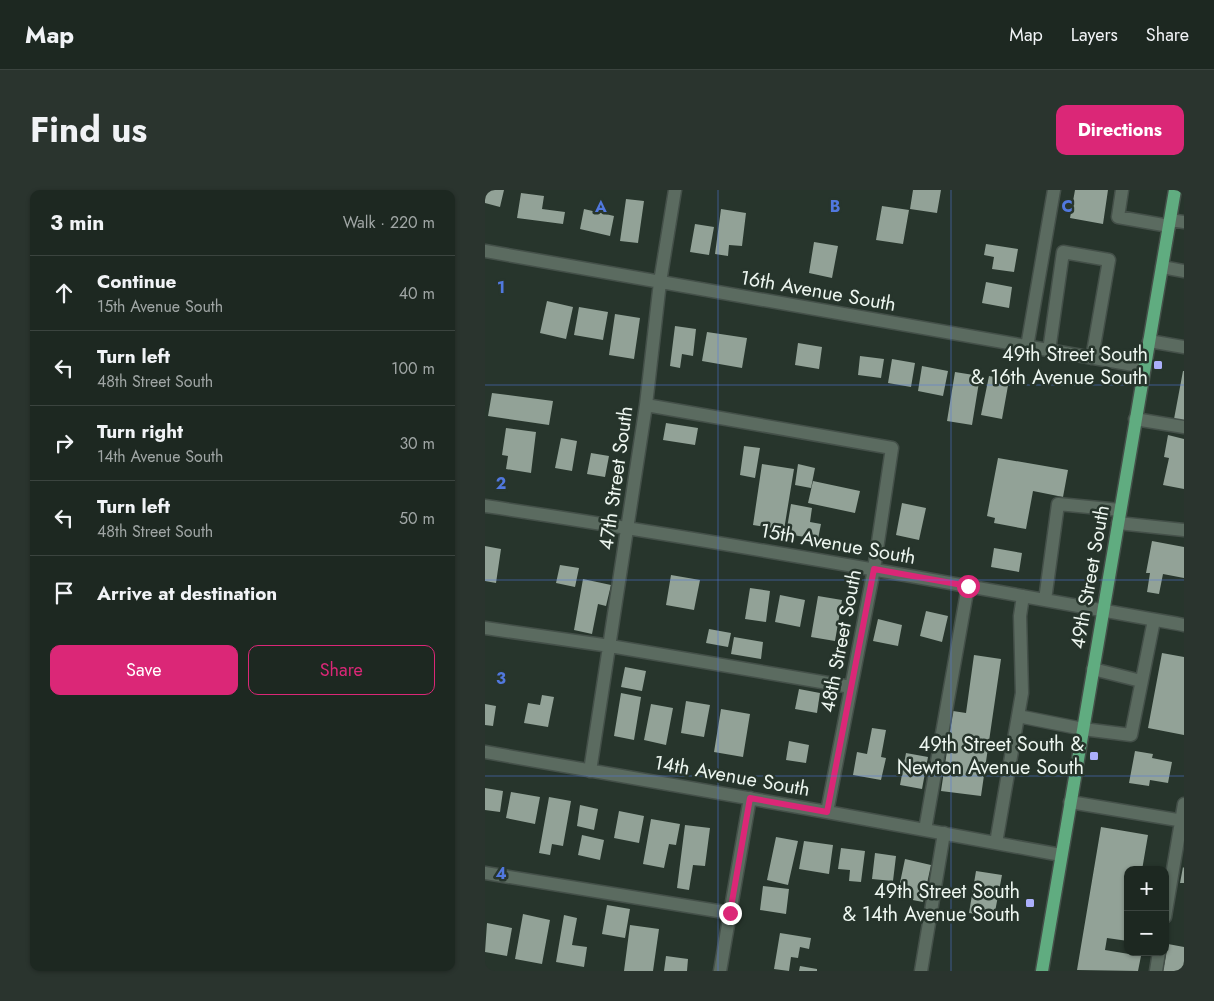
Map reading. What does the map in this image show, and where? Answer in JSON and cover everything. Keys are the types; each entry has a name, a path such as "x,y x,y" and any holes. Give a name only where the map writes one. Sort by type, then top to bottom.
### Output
{"main road":[{"name":"49th Street South","path":"1041,971 1175,190"}],"street":[{"name":"47th Street South","path":"591,771 646,405 660,282 675,190"},
{"path":"1027,347 1054,190"},
{"path":"1122,190 1118,217 1170,223 1184,222"},
{"name":"16th Avenue South","path":"485,251 1145,367"},
{"path":"1049,351 1063,252 1109,260 1092,358"},
{"path":"1162,267 1184,272"},
{"path":"1149,341 1184,347"},
{"name":"48th Street South","path":"646,405 891,448 874,569 827,812"},
{"path":"1135,419 1184,427"},
{"path":"1045,600 1058,504 1184,530"},
{"name":"15th Avenue South","path":"485,506 874,569 1184,625"},
{"path":"925,830 968,586"},
{"path":"996,843 1022,693 1020,616 1023,596"},
{"path":"1018,716 1131,736 1154,620"},
{"path":"485,628 610,646 851,687"},
{"path":"1093,669 1141,681"},
{"name":"14th Avenue South","path":"485,752 1061,855"},
{"path":"720,971 750,798"},
{"path":"1071,802 1183,820"},
{"path":"1166,911 1183,820 1184,804"},
{"path":"921,971 945,833"},
{"path":"485,873 730,913"},
{"path":"1156,971 1158,956"}],"building":[{"path":"485,190 504,190 500,207 485,203"},
{"path":"913,190 941,190 937,213 910,209"},
{"path":"1075,190 1108,190 1103,224 1070,218"},
{"path":"521,193 544,196 542,209 565,212 563,224 517,218"},
{"path":"626,199 644,201 638,243 620,241"},
{"path":"882,206 909,210 903,244 876,240"},
{"path":"584,209 614,216 610,236 580,229"},
{"path":"721,209 746,213 742,246 729,245 728,256 715,254"},
{"path":"695,224 714,227 709,255 690,252"},
{"path":"814,242 838,246 832,278 809,273"},
{"path":"986,244 1018,249 1014,272 992,269 994,257 984,255"},
{"path":"986,282 1012,287 1009,308 982,303"},
{"path":"547,301 573,307 566,339 540,333"},
{"path":"579,307 608,312 603,340 574,335"},
{"path":"615,314 640,318 634,359 609,355"},
{"path":"675,326 696,329 693,356 682,354 680,368 670,366"},
{"path":"707,332 747,338 742,368 702,361"},
{"path":"798,343 822,347 819,369 795,365"},
{"path":"860,356 884,359 881,378 858,375"},
{"path":"892,359 915,363 911,387 888,383"},
{"path":"922,366 948,371 943,396 918,391"},
{"path":"1184,371 1184,421 1174,419"},
{"path":"955,372 980,376 972,425 947,421"},
{"path":"989,376 1009,380 1002,419 981,415"},
{"path":"492,393 553,401 549,425 488,416"},
{"path":"666,423 698,428 695,445 663,440"},
{"path":"506,428 536,432 531,473 506,469 508,456 502,455"},
{"path":"1168,435 1184,439 1184,489 1163,485 1169,458 1164,457"},
{"path":"561,438 577,441 572,471 555,468"},
{"path":"744,446 760,448 755,478 740,475"},
{"path":"591,453 609,456 605,477 587,474"},
{"path":"998,458 1068,470 1063,497 1033,491 1026,529 994,523 995,518 987,516"},
{"path":"762,464 794,469 784,530 753,525"},
{"path":"798,464 815,468 811,488 795,485"},
{"path":"813,481 860,491 855,513 808,503"},
{"path":"902,503 926,508 919,540 896,535"},
{"path":"791,504 812,508 810,522 821,524 818,539 786,534"},
{"path":"1152,541 1184,547 1184,578 1163,574 1159,594 1147,592 1150,573 1146,573"},
{"path":"485,546 501,549 496,583 485,581"},
{"path":"994,548 1022,553 1019,572 991,567"},
{"path":"560,565 579,568 575,587 556,583"},
{"path":"671,575 700,580 694,610 666,605"},
{"path":"583,579 611,585 606,606 598,604 592,634 574,630"},
{"path":"750,588 770,591 766,622 745,619"},
{"path":"780,595 805,600 800,627 775,622"},
{"path":"818,596 842,600 835,641 811,637"},
{"path":"926,611 948,616 942,642 920,636"},
{"path":"878,619 902,625 898,646 873,641"},
{"path":"709,629 731,633 728,647 706,643"},
{"path":"734,637 763,642 761,659 731,654"},
{"path":"1162,653 1184,657 1184,735 1148,728"},
{"path":"974,655 1001,659 981,796 941,791 953,711 966,713"},
{"path":"625,667 646,671 642,691 621,687"},
{"path":"799,689 820,693 817,713 795,709"},
{"path":"621,693 641,697 634,740 614,736"},
{"path":"542,695 554,697 548,727 524,723 528,703 540,705"},
{"path":"686,701 710,705 704,737 681,733"},
{"path":"485,704 496,706 493,726 485,725"},
{"path":"651,704 673,708 666,745 644,740"},
{"path":"721,709 750,714 743,757 714,752"},
{"path":"872,728 886,730 881,757 886,758 881,780 853,775 857,752 867,754"},
{"path":"789,741 809,745 806,763 786,760"},
{"path":"1135,751 1153,754 1152,758 1172,762 1168,783 1150,780 1149,786 1129,783"},
{"path":"906,753 928,757 922,789 900,785"},
{"path":"485,788 503,791 500,812 485,810"},
{"path":"511,792 540,797 535,824 506,818"},
{"path":"549,797 571,801 563,846 552,844 550,855 539,853"},
{"path":"580,805 598,809 594,830 577,826"},
{"path":"619,811 644,816 639,843 614,838"},
{"path":"651,819 680,824 676,845 669,844 664,868 643,864"},
{"path":"685,825 710,828 705,866 693,865 689,890 677,888"},
{"path":"1101,827 1148,835 1143,866 1124,866 1124,940 1107,938 1105,950 1124,953 1124,956 1141,956 1138,971 1077,970"},
{"path":"582,835 604,840 600,860 578,855"},
{"path":"776,837 798,841 788,885 767,880"},
{"path":"804,841 833,845 829,874 799,869"},
{"path":"841,848 865,851 861,882 849,881 850,870 838,869"},
{"path":"875,853 896,856 893,881 872,879"},
{"path":"905,859 931,865 923,902 897,897"},
{"path":"1183,867 1184,883 1180,883"},
{"path":"976,871 1002,875 994,917 969,913"},
{"path":"763,886 789,889 786,914 760,910"},
{"path":"607,905 630,909 625,938 602,934"},
{"path":"523,914 550,920 542,964 515,959"},
{"path":"564,915 577,918 572,945 587,947 584,967 556,962"},
{"path":"487,923 512,928 507,956 485,952"},
{"path":"630,925 659,929 653,971 624,971"},
{"path":"780,933 811,938 809,949 800,947 798,958 791,957 789,971 774,969"},
{"path":"1169,944 1184,947 1184,971 1163,971 1166,956 1169,956"},
{"path":"666,956 688,959 687,971 664,971"},
{"path":"800,966 817,969 817,971 799,971"}],"place":[{"name":"49th Street South & 16th Avenue South","path":"1158,365"},
{"name":"49th Street South & Newton Avenue South","path":"1094,756"},
{"name":"49th Street South & 14th Avenue South","path":"1030,903"}],"route":[{"path":"730,913 750,798 827,812 874,569 968,586"}]}
